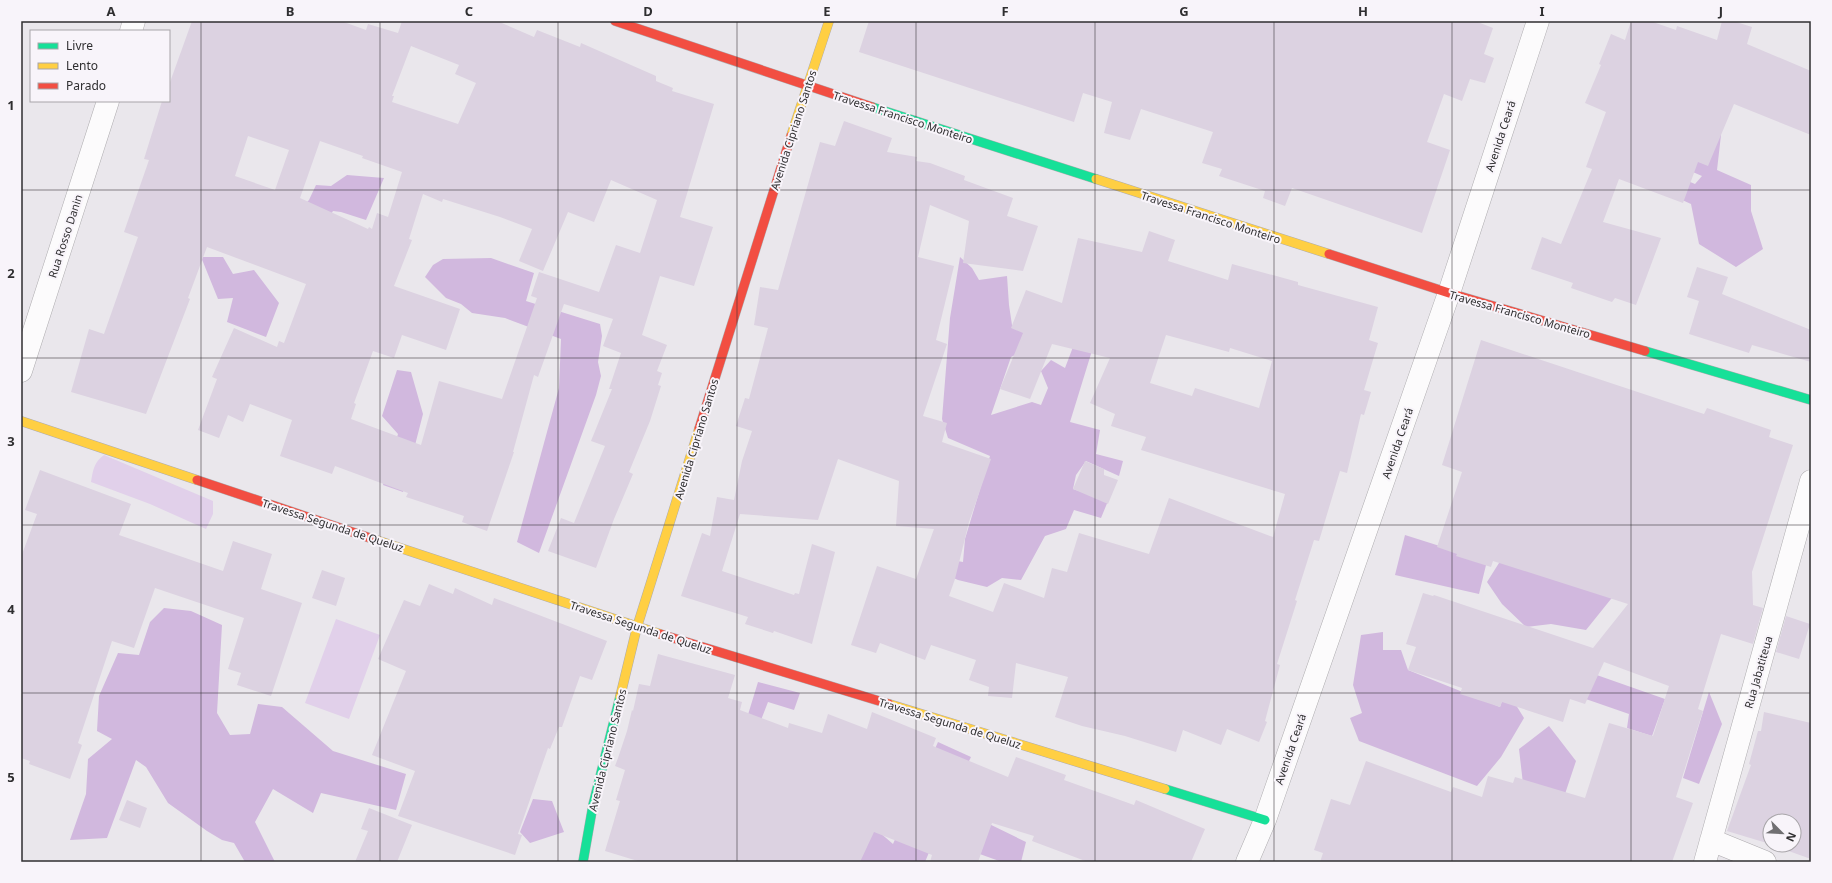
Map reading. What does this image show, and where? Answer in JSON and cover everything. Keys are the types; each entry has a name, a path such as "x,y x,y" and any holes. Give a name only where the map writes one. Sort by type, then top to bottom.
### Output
{"street":[{"name":"Travessa Francisco Monteiro","path":"615,21 807,86 1449,293 1811,400"},
{"name":"Avenida Cipriano Santos","path":"583,862 593,805 637,627 807,86 829,21"},
{"name":"Avenida Ceará","path":"1248,862 1265,820 1449,293 1538,21"},
{"name":"Rua Rosso Danin","path":"21,371 108,102"},
{"name":"Travessa Segunda de Queluz","path":"21,421 637,627 1265,820"},
{"name":"Rua Jabatiteua","path":"1704,862 1811,481"},
{"path":"1711,840 1765,862"}],"shaded area":[{"path":"1691,131 1721,135 1717,170 1751,185 1751,211 1763,249 1736,267 1699,244 1691,204 1636,179 1643,162 1695,184 1702,176 1679,166"},
{"path":"347,175 384,178 366,220 333,211 325,224 302,207 309,200 316,185 331,186"},
{"path":"201,257 223,257 233,274 254,270 279,303 266,337 227,322 233,298 218,299"},
{"path":"960,257 972,268 979,280 1007,276 1012,325 1031,332 1027,349 1011,357 991,415 1032,402 1041,405 1048,388 1041,371 1051,360 1065,368 1081,326 1099,328 1070,422 1100,430 1096,454 1123,461 1119,476 1086,461 1076,475 1073,489 1108,501 1101,518 1074,510 1066,529 1045,536 1021,580 1002,578 987,587 958,580 933,569 929,556 963,562 965,539 990,456 948,438 942,419 950,318"},
{"path":"491,258 534,273 526,301 600,324 602,336 598,362 601,376 596,395 539,553 517,542 559,388 561,339 505,318 472,313 461,304 446,298 425,277 433,265 443,259"},
{"path":"397,370 411,372 423,414 403,492 383,485 398,434 382,416"},
{"path":"104,455 213,501 213,514 206,529 150,504 91,482 96,463"},
{"path":"1405,535 1487,561 1479,594 1395,575"},
{"path":"1541,551 1615,594 1586,630 1551,624 1526,627 1502,604 1487,582 1499,563"},
{"path":"164,608 191,611 222,625 217,713 230,735 250,734 258,704 282,707 333,751 406,774 396,810 321,793 313,813 273,789 255,822 275,862 245,862 234,843 222,840 207,831 168,803 146,767 136,760 107,838 70,840 86,794 88,759 112,739 97,731 99,696 118,653 139,655 150,622"},
{"path":"336,619 380,635 349,719 305,703"},
{"path":"1383,632 1383,650 1401,650 1408,670 1500,707 1506,689 1524,718 1501,757 1477,786 1359,741 1350,718 1362,713 1353,685 1361,635"},
{"path":"1591,673 1665,699 1652,736 1627,728 1629,714 1580,697"},
{"path":"758,682 800,693 794,710 768,702 744,764 728,780"},
{"path":"1709,692 1722,724 1699,784 1683,778"},
{"path":"1549,726 1576,761 1559,812 1525,801 1519,749"},
{"path":"938,742 971,757 948,804 1026,842 1021,862 1002,862 935,838 925,862 859,862 857,813 893,844"},
{"path":"533,799 552,801 564,832 530,843 520,832"}],"building":[{"path":"192,21 341,21 366,30 368,24 398,33 402,21 497,21 534,37 537,30 580,47 581,43 656,76 656,81 673,88 672,91 714,104 680,217 713,227 694,286 660,276 642,335 667,345 657,371 662,373 658,385 661,386 650,421 629,472 633,474 596,568 548,551 561,518 574,523 605,446 591,441 612,389 609,389 621,353 603,346 613,319 564,304 538,377 534,375 514,452 487,531 462,522 464,516 406,497 408,493 335,466 332,474 280,456 292,420 250,404 243,422 228,415 219,438 198,430 217,379 212,377 234,328 277,347 279,341 284,343 306,284 207,247 188,298 190,299 146,414 71,392 89,329 104,334 138,237 124,232 149,160 144,159 162,102 170,102 170,82","holes":["411,46 459,65 455,74 476,83 458,124 392,102 394,96 392,96","248,136 289,150 275,190 235,176","320,141 402,172 388,217 377,213 372,229 369,227 368,229 300,198","611,180 657,200 640,253 616,245 599,292 539,272 531,296 537,298 502,399 439,381 421,445 351,419 356,404 354,403 373,351 394,358 402,335 446,350 460,309 394,286 412,240 409,239 423,194 442,202 443,199 532,229 519,261 543,271 568,212 594,222"]},
{"path":"869,21 1475,21 1493,28 1484,54 1494,58 1485,83 1470,79 1462,101 1444,94 1427,142 1450,150 1422,233 1292,188 1285,206 1263,198 1265,191 1219,176 1222,169 1202,163 1213,132 1141,109 1130,140 1104,133 1112,102 1083,93 1074,122 859,52"},
{"path":"1631,21 1650,21 1676,30 1677,26 1717,40 1722,21 1733,21 1752,27 1747,44 1811,71 1811,135 1734,104 1708,166 1698,162 1683,203 1619,179 1603,222 1661,238 1636,305 1615,298 1612,302 1571,288 1573,283 1531,269 1542,237 1561,244 1592,169 1586,167 1606,112 1585,103 1601,65 1599,64 1611,34 1625,40"},
{"path":"844,121 892,138 887,152 917,157 916,161 930,163 965,176 964,180 1013,198 1007,216 1038,226 1023,271 963,263 969,221 930,205 918,257 954,266 936,340 947,344 923,416 947,423 942,442 991,459 969,522 955,579 949,596 993,612 1004,583 1044,598 1052,568 1067,572 1079,533 1149,554 1169,498 1273,537 1285,494 1141,450 1146,437 1111,426 1115,414 1090,403 1110,358 1052,344 1030,399 1000,389 1023,333 1011,328 1026,290 1062,303 1078,238 1142,252 1149,231 1175,240 1168,261 1228,280 1232,264 1298,282 1298,285 1378,307 1369,340 1378,343 1364,390 1371,392 1364,415 1361,414 1347,473 1340,471 1319,541 1314,540 1277,664 1280,665 1265,721 1267,722 1259,742 1227,729 1221,745 1183,730 1176,752 1055,717 1068,677 1016,663 1012,698 988,696 989,687 969,680 976,660 931,645 925,660 880,643 876,653 851,645 877,566 916,579 934,529 896,526 899,481 838,459 818,520 740,514 722,571 794,595 795,593 799,594 812,544 835,552 812,644 774,631 773,633 745,624 748,617 681,596 702,533 710,536 717,497 734,500 742,461 752,431 736,426 745,398 749,399 768,328 754,325 760,287 778,290 820,142 835,146","holes":["1166,335 1229,352 1230,348 1272,361 1259,408 1195,388 1192,396 1150,383"]},
{"path":"1697,267 1728,277 1722,294 1811,330 1811,362 1752,345 1749,353 1689,334 1699,301 1687,297"},
{"path":"1481,340 1704,414 1707,408 1771,430 1769,437 1793,445 1752,572 1753,605 1763,608 1753,644 1721,634 1698,709 1703,711 1676,797 1693,803 1672,862 1320,862 1323,853 1314,850 1331,799 1350,805 1366,761 1451,792 1453,787 1482,797 1488,776 1513,783 1515,777 1585,798 1609,723 1653,736 1669,686 1604,662 1585,704 1570,699 1563,722 1502,702 1500,707 1460,694 1462,688 1408,670 1416,647 1406,644 1423,593 1434,595 1593,648 1628,604 1493,561 1491,567 1456,556 1457,554 1437,547 1462,472 1442,465"},
{"path":"1085,461 1104,469 1104,475 1118,480 1108,504 1073,489"},
{"path":"40,470 131,504 119,535 223,571 233,541 272,554 261,589 302,603 271,696 237,685 241,673 228,669 244,618 155,588 134,648 112,641 78,743 82,745 70,779 29,764 30,761 21,758 21,557 37,514 25,510"},
{"path":"322,570 345,578 336,606 312,598"},
{"path":"429,584 453,594 455,588 492,605 494,598 607,641 592,680 580,676 562,727 559,727 550,749 548,748 518,834 522,835 515,855 398,816 415,771 372,755 406,671 378,659 404,600 420,606"},
{"path":"1786,616 1810,624 1799,659 1776,652"},
{"path":"658,654 735,675 728,698 742,702 740,710 788,728 789,723 822,733 828,714 867,729 872,712 936,738 933,746 1008,777 1016,757 1066,775 1064,780 1134,805 1136,800 1205,829 1191,862 1088,862 1032,841 1034,836 992,823 978,862 930,862 932,855 874,832 860,862 641,862 605,851 620,801 616,800 625,770 615,766 627,731 632,710 633,711 639,684 650,686"},
{"path":"1764,712 1811,723 1811,859 1794,853 1802,853 1802,813 1762,813 1762,842 1727,831 1751,765 1749,764 1758,731 1761,731"},
{"path":"127,800 147,808 140,828 119,820"},
{"path":"369,808 412,825 397,862 355,862 368,831 361,829"}],"traffic: fast":[{"path":"872,107 1096,179"},
{"path":"1645,351 1811,400"},
{"path":"583,862 593,805 620,697"},
{"path":"1165,789 1265,820"}],"traffic: slow":[{"path":"791,136 829,21"},
{"path":"1096,179 1329,254"},
{"path":"21,421 197,480"},
{"path":"620,697 637,627 699,429"},
{"path":"370,538 660,634"},
{"path":"889,704 1165,789"}],"traffic: jam":[{"path":"615,21 872,107"},
{"path":"699,429 791,136"},
{"path":"1329,254 1449,293 1645,351"},
{"path":"197,480 370,538"},
{"path":"660,634 889,704"}]}
